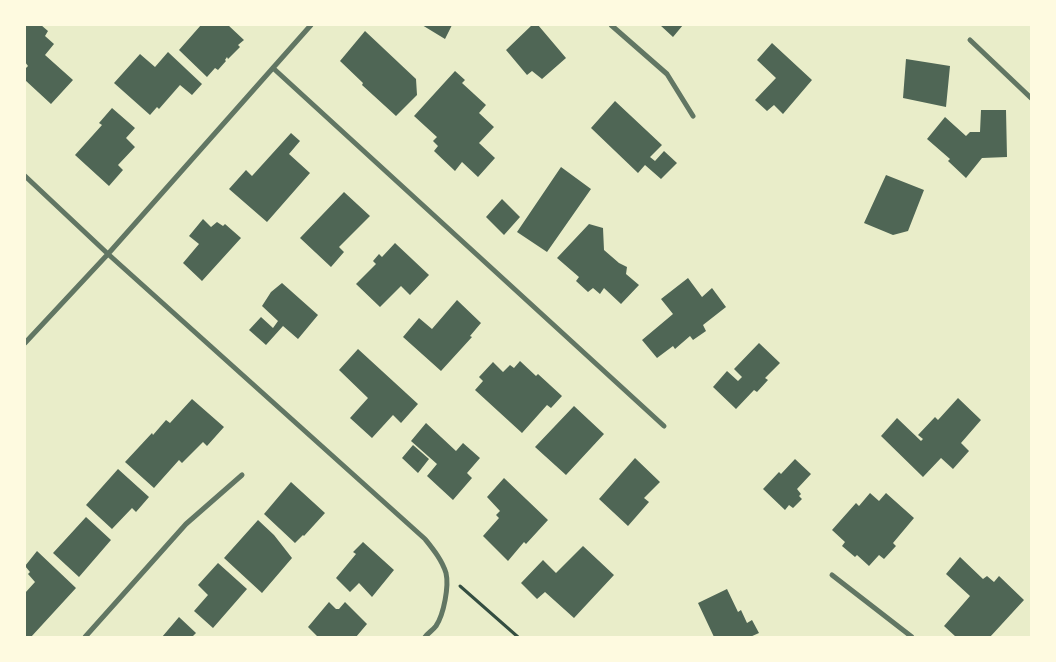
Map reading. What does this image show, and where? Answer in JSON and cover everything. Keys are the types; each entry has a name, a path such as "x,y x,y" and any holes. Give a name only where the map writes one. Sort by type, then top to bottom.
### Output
{"street":[{"path":"25,343 108,254 311,25"},
{"path":"611,25 667,74 693,116"},
{"path":"970,40 1031,98"},
{"path":"273,68 664,426"},
{"path":"25,176 108,254 425,539 439,558 446,574 446,596 442,613 436,626 424,637"},
{"path":"85,637 186,524 242,475"},
{"path":"832,575 912,637"}],"path":[{"path":"446,574 518,637"}],"building":[{"path":"25,25 41,25 48,31 45,36 54,44 45,55 73,80 51,104 25,80 25,69 28,66 25,62"},
{"path":"201,25 228,25 244,40 228,59 227,57 218,70 215,68 207,77 179,50"},
{"path":"422,25 452,25 445,39"},
{"path":"532,25 538,25 566,58 542,79 532,71 527,75 506,50"},
{"path":"660,25 683,25 673,37"},
{"path":"365,31 416,79 417,95 396,116 362,85 363,83 340,61"},
{"path":"772,43 812,80 783,114 774,105 767,111 755,100 776,78 757,60"},
{"path":"168,52 202,84 192,95 180,85 159,109 157,107 150,115 114,83 140,54 155,67"},
{"path":"906,59 950,66 946,107 903,98"},
{"path":"455,71 465,80 462,83 486,105 479,113 494,127 479,143 495,158 478,177 462,162 455,171 434,151 438,146 433,141 437,137 414,116"},
{"path":"615,101 662,145 650,157 655,161 664,151 677,163 661,179 645,165 638,173 591,128"},
{"path":"112,108 135,128 126,138 135,147 118,165 123,170 109,186 75,155 102,125 99,123"},
{"path":"981,110 1006,110 1007,157 982,158 966,178 948,161 950,159 927,139 945,117 966,136 970,132 980,132"},
{"path":"291,133 300,141 289,154 310,173 267,222 229,189 246,170 252,176"},
{"path":"561,167 591,189 547,252 517,232"},
{"path":"886,175 924,190 908,231 893,235 864,223"},
{"path":"344,192 370,216 339,247 344,252 331,267 300,238"},
{"path":"502,199 520,217 504,235 486,217"},
{"path":"203,219 211,227 217,222 223,226 225,224 241,238 202,281 183,263 199,244 189,236"},
{"path":"589,224 603,228 604,250 619,263 627,267 626,274 639,285 621,304 604,288 600,294 593,288 588,292 576,281 579,277 557,258"},
{"path":"395,243 429,275 410,295 401,286 380,307 356,284 376,264 373,261 379,254 382,257"},
{"path":"688,278 702,297 712,288 726,307 703,325 706,331 693,340 690,336 675,349 673,346 657,358 642,340 673,314 661,299"},
{"path":"282,283 318,315 298,339 283,326 266,345 249,330 261,317 273,328 278,321 262,306 271,292"},
{"path":"457,300 481,323 470,336 472,337 441,371 403,337 419,318 432,329"},
{"path":"759,343 780,363 765,378 768,380 757,392 754,390 736,409 713,387 727,371 738,381 742,377 734,369"},
{"path":"358,349 418,404 401,423 393,415 372,438 350,418 368,398 339,370"},
{"path":"520,361 536,376 538,374 562,396 551,408 547,405 522,433 475,390 483,381 479,377 493,362 503,372 510,365 514,368"},
{"path":"958,398 981,420 961,443 969,451 953,469 941,458 923,477 881,436 897,418 921,441 923,439 918,435 935,417 938,420"},
{"path":"192,399 224,427 207,446 203,442 182,463 179,460 154,488 125,462 152,433 153,435 166,420 170,423"},
{"path":"574,406 604,434 566,475 535,447"},
{"path":"426,423 456,451 463,443 480,458 467,473 472,478 453,500 427,476 437,464 411,441"},
{"path":"413,445 429,459 418,473 402,458"},
{"path":"635,458 660,482 644,498 649,502 628,526 599,499"},
{"path":"795,459 811,474 797,489 802,499 793,508 789,505 785,510 763,489"},
{"path":"118,469 149,497 136,512 132,508 112,529 86,505"},
{"path":"504,478 548,520 526,544 524,542 508,561 483,536 499,518 496,515 500,511 487,497"},
{"path":"291,482 325,513 295,543 264,514"},
{"path":"870,493 879,501 886,493 914,518 893,543 896,546 884,559 879,555 869,566 857,555 855,557 842,546 845,542 832,530 856,503 859,506"},
{"path":"86,517 111,540 79,577 53,553"},
{"path":"258,520 274,535 292,558 262,593 224,558"},
{"path":"363,542 394,570 372,597 359,583 350,592 336,578 356,554 353,552"},
{"path":"583,546 614,575 574,618 545,592 537,599 521,583 543,560 556,573"},
{"path":"37,551 76,588 31,637 25,637 25,593 35,582 28,574 30,572 25,566"},
{"path":"960,557 983,579 987,576 994,582 999,576 1024,600 990,637 956,637 944,626 970,596 946,574"},
{"path":"218,563 247,589 213,628 194,611 208,595 198,585"},
{"path":"727,589 738,612 741,610 747,623 752,620 759,633 750,637 714,637 698,603"},
{"path":"329,602 336,609 339,609 345,602 367,624 356,637 318,637 308,627"},
{"path":"179,617 196,633 192,637 162,637"}]}
